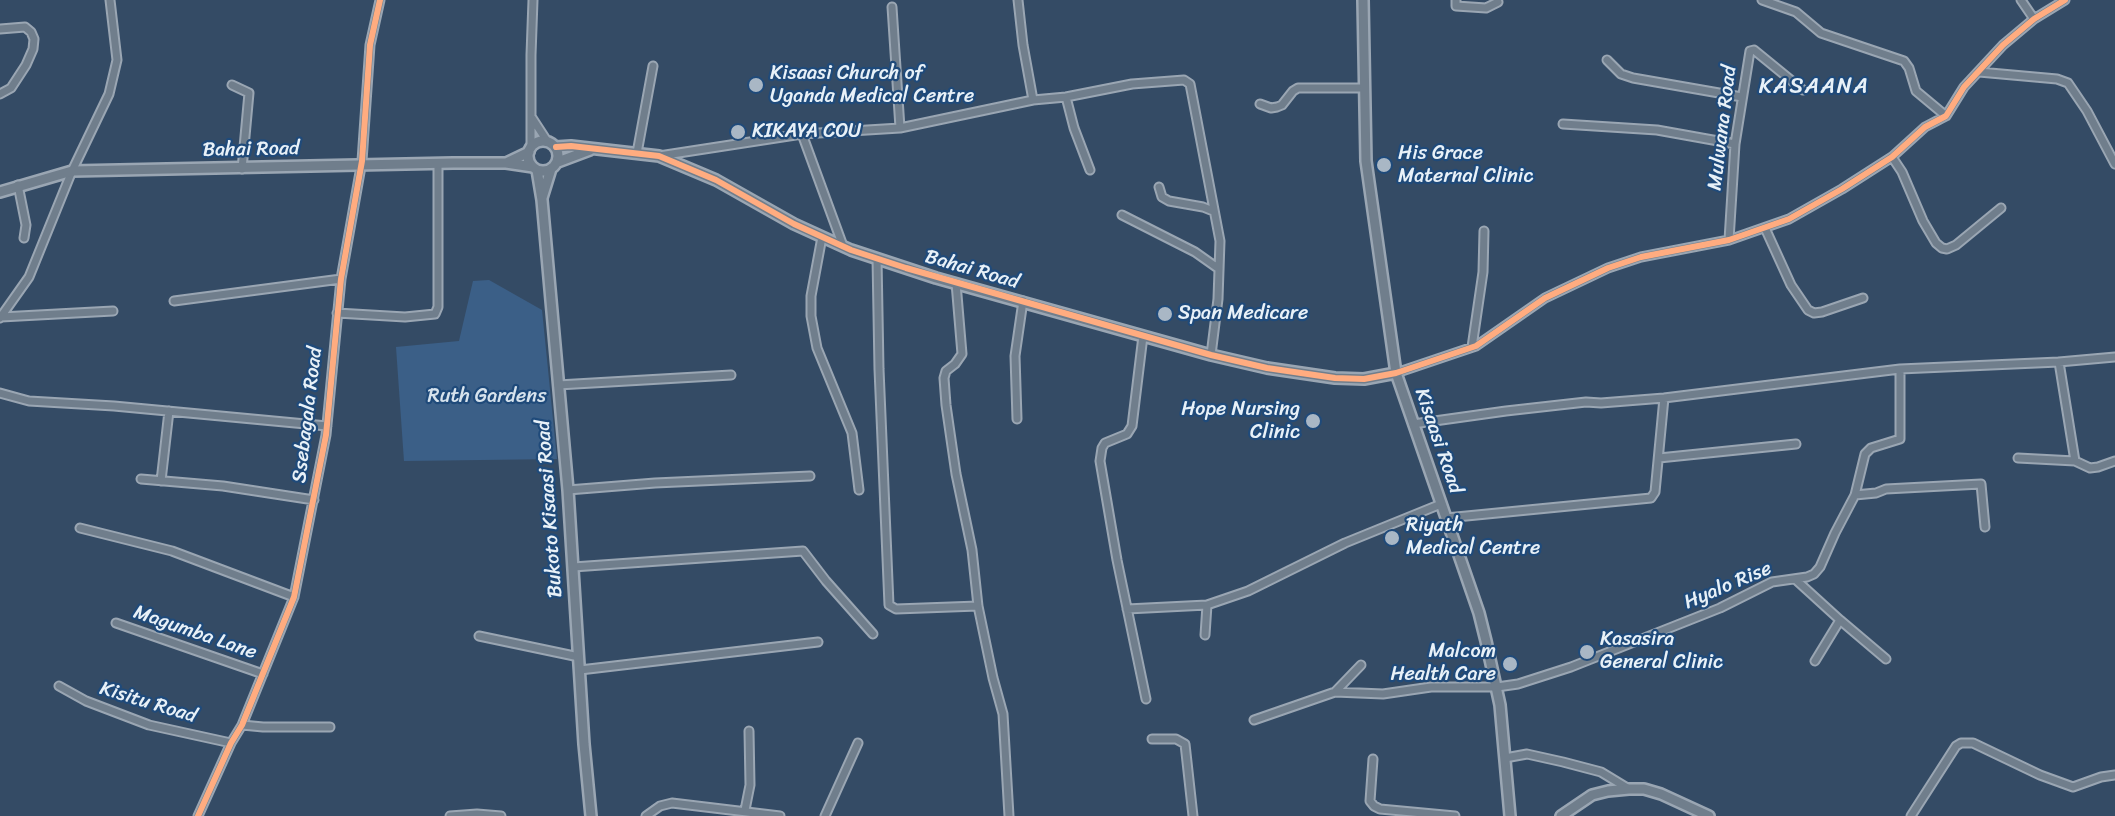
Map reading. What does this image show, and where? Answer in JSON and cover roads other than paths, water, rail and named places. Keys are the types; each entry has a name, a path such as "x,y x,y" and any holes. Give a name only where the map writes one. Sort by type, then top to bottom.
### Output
{"street":[{"path":"0,318 29,277 72,171 109,94 117,51 110,0"},
{"name":"Ssebagala Road","path":"198,816 231,743 242,725 294,597 327,426 341,279 361,165 370,45 380,0"},
{"path":"532,118 547,141 556,147 558,152 554,166 546,171 535,168 530,162 533,0"},
{"path":"1018,0 1033,100"},
{"name":"Kisaasi Road","path":"1363,0 1366,161 1396,373 1479,613 1497,687 1510,816"},
{"path":"1456,0 1456,6 1486,8 1498,2"},
{"path":"1762,0 1796,12 1821,33 1904,61 1909,68 1916,91 1946,116"},
{"path":"2021,0 2034,19"},
{"path":"1396,373 1472,347 1545,298 1608,268 1641,256 1728,240 1789,219 1892,157 1925,128 1946,116 1964,87 2004,45 2034,19 2065,0"},
{"path":"892,7 900,128"},
{"path":"0,28 25,27 34,39 26,65 11,88 0,94"},
{"name":"Mulwana Road","path":"1728,240 1736,144 1748,58 1752,50 1803,90"},
{"path":"1607,60 1621,74 1633,78 1742,97"},
{"path":"637,153 653,66"},
{"path":"1979,72 2057,79 2068,83 2087,111 2115,164"},
{"path":"659,156 802,134 900,128 1033,100 1066,97 1132,84 1178,79 1188,81 1220,240 1218,300 1211,355"},
{"path":"232,85 249,93 242,169"},
{"path":"1260,104 1271,108 1277,107 1298,88 1363,88"},
{"path":"1066,97 1074,128 1090,170"},
{"path":"1563,124 1649,129 1703,136 1736,144"},
{"path":"802,134 843,246"},
{"path":"530,149 536,143 547,141"},
{"name":"Bahai Road","path":"556,147 571,146 590,150 659,156 716,180 767,210 843,246 956,283 1211,355 1267,368 1335,378 1364,379 1396,373"},
{"name":"Bahai Road","path":"506,164 530,149"},
{"name":"Bahai Road","path":"554,166 590,150"},
{"path":"1892,157 1906,180 1923,221 1936,243 1942,248 1947,249 1956,245 2001,208"},
{"path":"337,313 405,317 435,314 438,307 438,164"},
{"name":"Bahai Road","path":"0,192 72,171 438,164 506,164 535,168"},
{"name":"Bukoto Kisaasi Road","path":"542,200 554,166"},
{"name":"Bukoto Kisaasi Road","path":"535,168 542,200 568,490 591,816"},
{"path":"18,185 26,225 24,238"},
{"path":"1159,187 1162,197 1169,201 1213,211"},
{"path":"1122,215 1195,252 1219,269"},
{"path":"1765,228 1791,285 1808,310 1814,313 1822,312 1863,298"},
{"path":"1472,347 1483,272 1484,231"},
{"path":"822,237 811,296 811,316 817,348 852,433 859,490"},
{"path":"877,258 879,369 889,605 896,609 978,606"},
{"path":"174,301 341,279"},
{"path":"956,283 962,354 956,364 946,371 944,378 946,405 956,474 972,550 978,606 1003,714 1009,816"},
{"path":"1017,419 1015,356 1023,301"},
{"path":"0,318 113,311"},
{"path":"1143,336 1132,426 1127,434 1105,443 1100,455 1117,560 1146,699"},
{"path":"1413,424 1586,402 1664,398 1900,369 2059,362 2115,357"},
{"path":"2059,362 2075,461"},
{"name":"Hyalo Rise","path":"1335,692 1383,694 1431,687 1497,687 1518,684 1571,667 1720,608 1772,582 1807,577 1814,573 1820,567 1835,532 1856,495 1867,450 1898,441 1902,435 1900,369"},
{"path":"558,385 731,375"},
{"path":"0,393 29,401 327,426"},
{"path":"1446,518 1651,498 1655,492 1664,398"},
{"path":"161,481 169,411"},
{"path":"1659,458 1796,444"},
{"path":"2018,458 2075,461 2090,468 2115,461"},
{"path":"568,490 655,483 810,476"},
{"path":"141,479 224,486 314,500"},
{"path":"1856,495 1876,493 1886,489 1981,484 1985,527"},
{"path":"1127,609 1206,605 1259,586 1346,543 1441,504"},
{"path":"80,528 172,551 294,597"},
{"path":"573,567 803,551 873,634"},
{"path":"1795,579 1886,659"},
{"path":"1205,635 1206,605"},
{"path":"1815,661 1840,620"},
{"name":"Magumba Lane","path":"117,623 263,674"},
{"path":"480,636 579,657"},
{"path":"580,670 818,642"},
{"path":"1254,720 1335,692 1361,665"},
{"name":"Kisitu Road","path":"59,686 86,701 148,725 231,743"},
{"path":"242,725 330,727"},
{"path":"745,810 750,785 749,731"},
{"path":"1152,739 1176,739 1185,744 1192,816"},
{"path":"825,816 858,743"},
{"path":"1911,816 1956,746 1961,743 1973,743 2040,775 2073,787 2101,777 2115,775"},
{"path":"1505,758 1527,754 1563,762 1601,772 1629,789"},
{"path":"1373,759 1370,801 1374,806 1380,809 1455,816"},
{"path":"1561,816 1592,795 1608,790 1629,789 1644,789 1661,794 1710,816"},
{"path":"646,816 660,806 672,802 780,816"},
{"path":"450,816 477,814 501,816"}],"place":[{"name":"Kisaasi Church of Uganda Medical Centre","path":"756,85"},
{"name":"KIKAYA COU","path":"738,132"},
{"name":"His Grace Maternal Clinic","path":"1384,165"},
{"name":"Span Medicare","path":"1165,314"},
{"name":"Hope Nursing Clinic","path":"1313,421"},
{"name":"Riyath Medical Centre","path":"1392,538"},
{"name":"Kasasira General Clinic","path":"1587,652"},
{"name":"Malcom Health Care","path":"1510,664"}],"district":[{"name":"KASAANA","path":"1814,87"}],"park label":[{"name":"Ruth Gardens","path":"487,397"}]}
